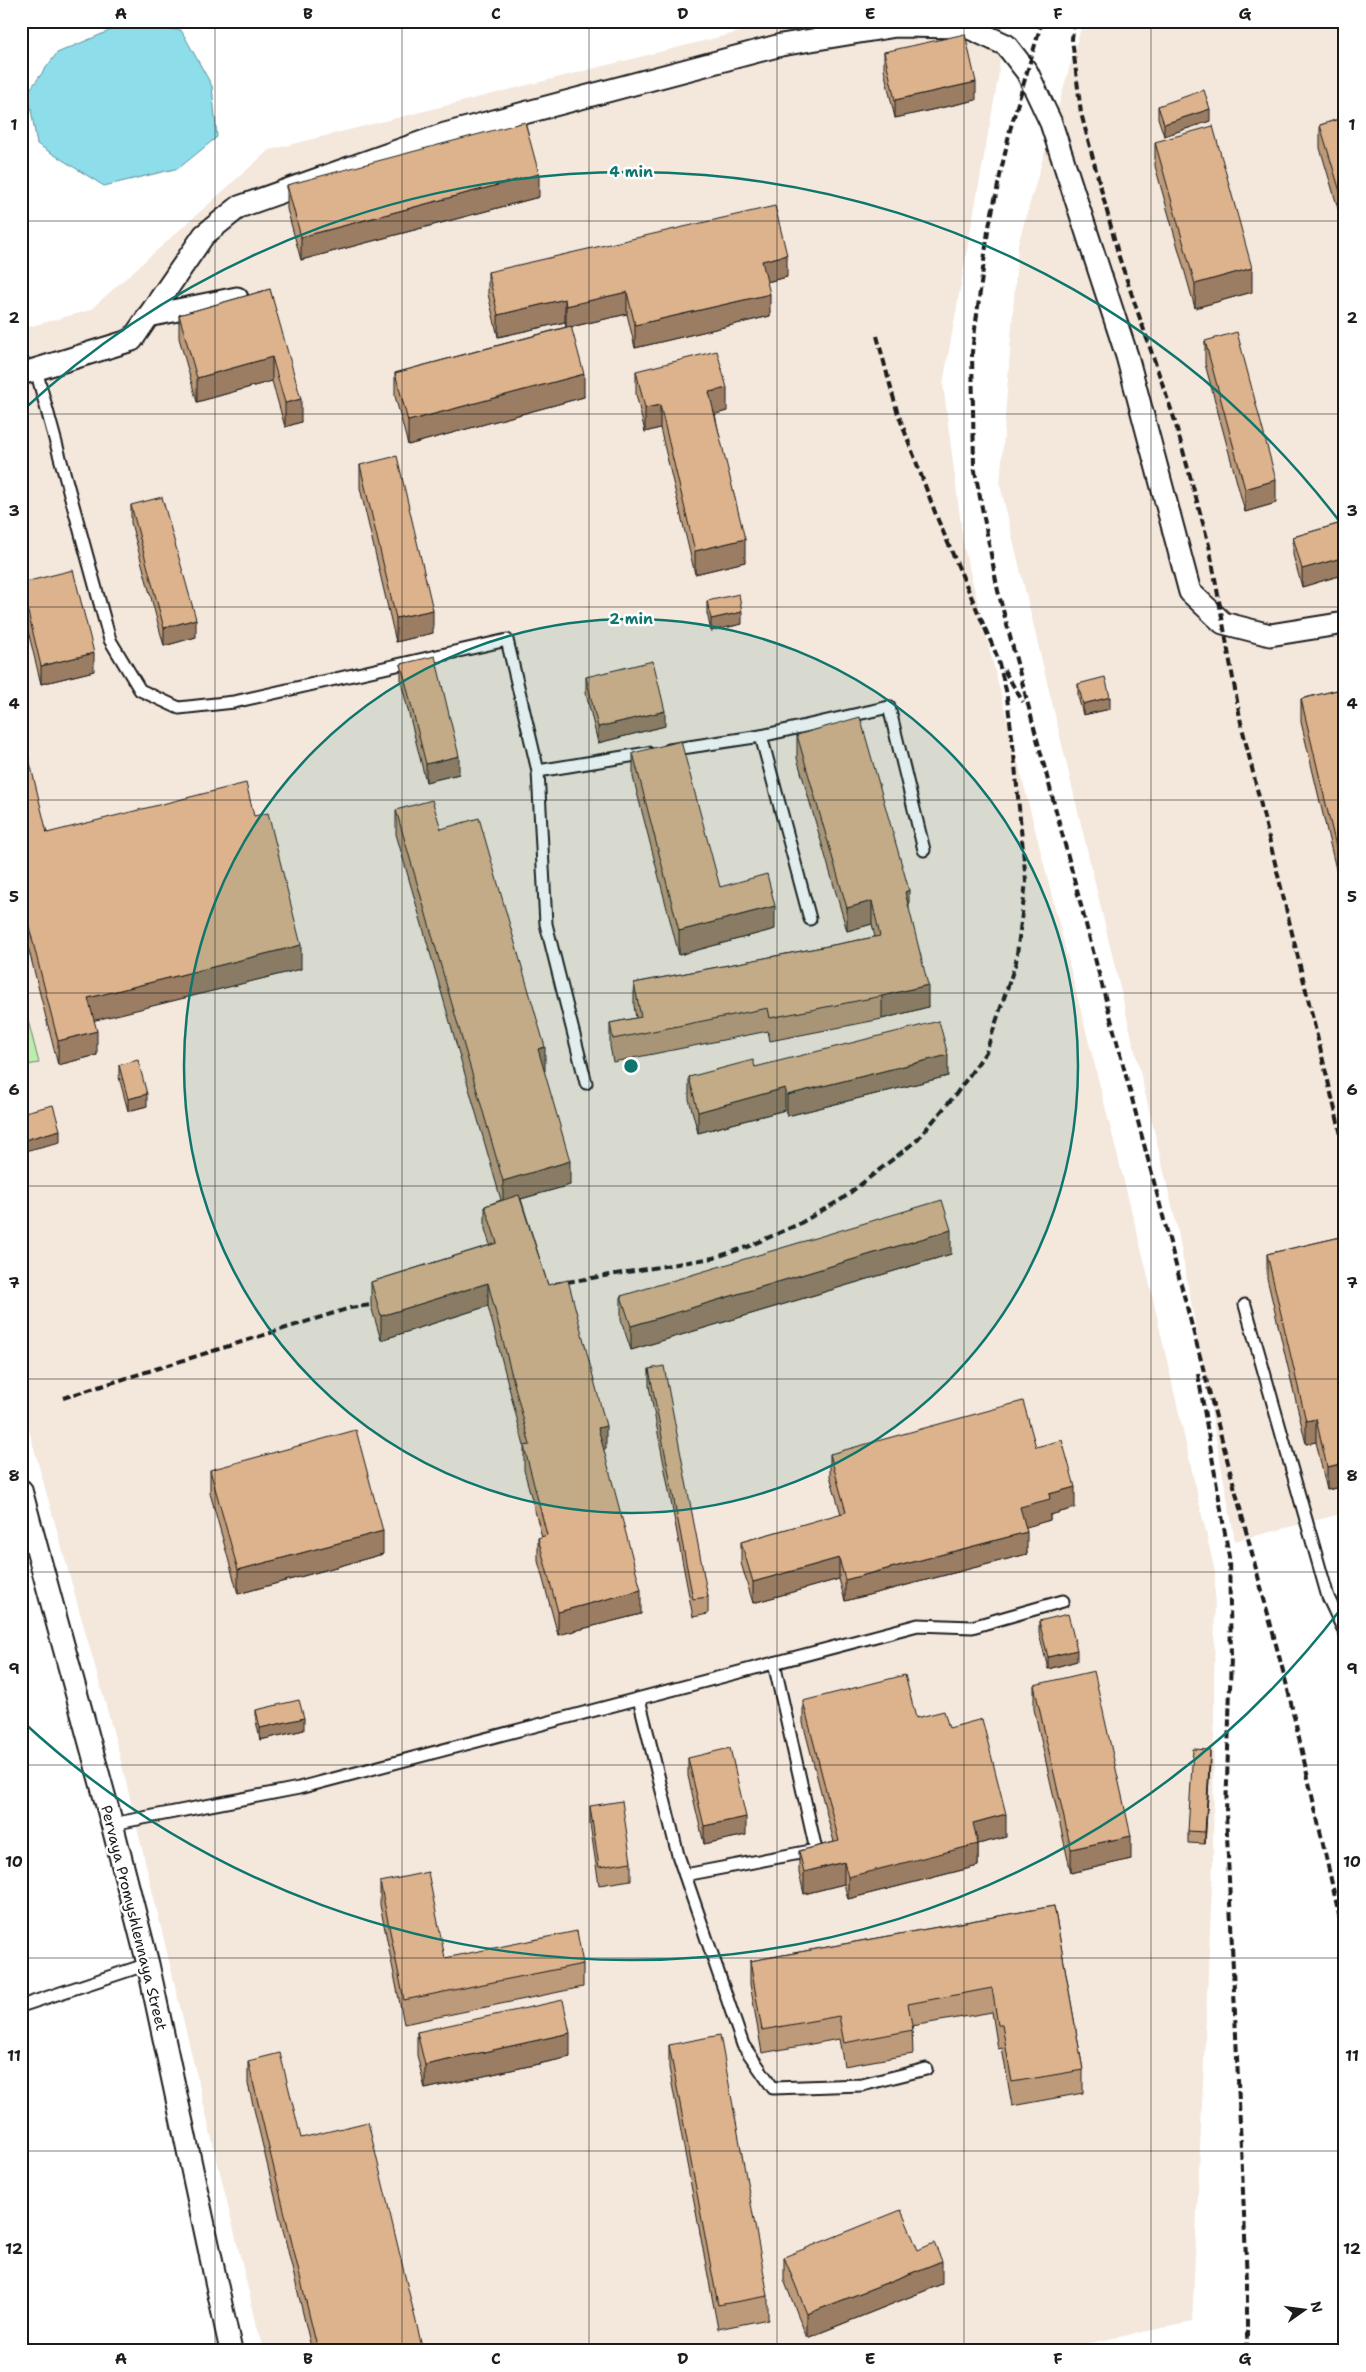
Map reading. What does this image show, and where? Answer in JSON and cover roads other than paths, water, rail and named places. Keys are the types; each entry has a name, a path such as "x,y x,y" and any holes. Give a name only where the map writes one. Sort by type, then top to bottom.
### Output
{"street":[{"path":"28,372 132,340 204,235 239,207 445,134 781,45 896,26 967,27 1006,45 1027,72 1051,123 1126,356 1190,592 1223,623 1270,635 1345,624"},
{"path":"148,316 237,298"},
{"name":"Pervaya Promyshlennaya Street","path":"21,1490 148,1964 231,2351"}],"lane":[{"path":"28,372 110,640 140,690 179,708 234,702 507,640 538,771 546,924 586,1083"},
{"path":"538,771 761,736 889,707 924,850"},
{"path":"761,736 810,919"},
{"path":"1244,1305 1328,1597 1345,1633"},
{"path":"112,1824 299,1788 918,1625 972,1627 1063,1601"},
{"path":"684,1875 816,1850 774,1663"},
{"path":"639,1699 684,1875 743,2045 773,2088 862,2085 926,2069"},
{"path":"21,2006 148,1964"}],"water":[{"path":"121,26 181,30 212,86 217,137 179,168 104,186 37,144 28,92 57,53"}],"railway":[{"path":"1042,21 1010,130 988,231 972,352 974,466 998,591 1288,1690 1345,1941"},
{"path":"1074,21 1072,39 1081,113 1119,257 1174,418 1209,545 1241,723 1345,1151"},
{"path":"555,1284 713,1258 747,1247 799,1224 842,1199 916,1141 956,1094 986,1052 1016,962 1026,882 1006,690 997,656 938,520 897,411 877,336"},
{"path":"1004,670 1023,702"},
{"path":"63,1398 350,1308 384,1303"},
{"path":"1198,1374 1229,1557 1231,1657 1226,1812 1247,2281 1247,2351"}]}
